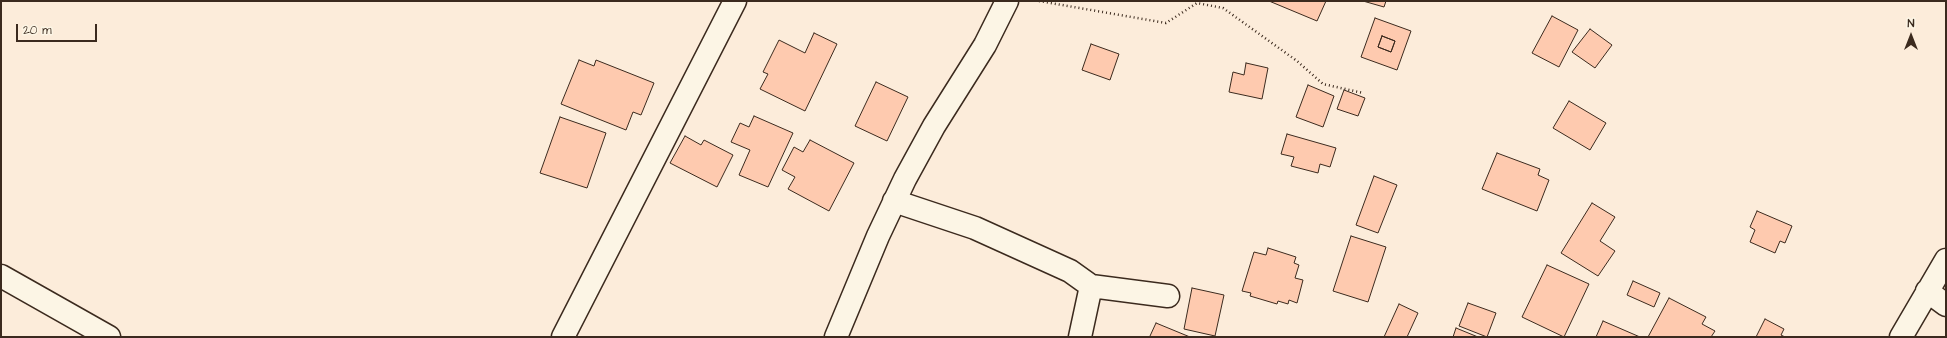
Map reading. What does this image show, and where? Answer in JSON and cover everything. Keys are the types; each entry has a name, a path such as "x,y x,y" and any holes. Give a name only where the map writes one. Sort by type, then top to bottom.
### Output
{"street":[{"path":"563,337 734,1"},
{"path":"836,337 894,201 934,126 985,45 1007,1"},
{"path":"894,201 975,228 1070,271 1091,286 1168,296"},
{"path":"1901,337 1926,291 1946,260"},
{"path":"1,276 109,337"},
{"path":"1080,337 1091,286"},
{"path":"1926,291 1946,305"}],"path":[{"path":"1039,1 1166,23 1198,3 1223,8 1297,61 1323,84 1363,92"}],"building":[{"path":"1269,1 1326,1 1317,21"},
{"path":"1363,1 1386,1 1384,7"},
{"path":"1552,16 1578,30 1559,67 1532,53"},
{"path":"1375,18 1411,31 1397,70 1361,57","holes":["1382,36 1395,41 1391,52 1378,47"]},
{"path":"1590,29 1612,45 1595,68 1572,52"},
{"path":"814,33 837,44 805,111 760,89 768,74 763,72 779,40 805,53"},
{"path":"1382,36 1395,41 1391,52 1378,47"},
{"path":"1091,44 1119,54 1110,80 1082,70"},
{"path":"579,60 594,66 596,60 654,83 641,115 633,112 626,130 561,104"},
{"path":"1246,63 1268,68 1262,99 1229,92 1233,72 1244,75"},
{"path":"876,82 908,97 887,141 855,126"},
{"path":"1308,85 1334,96 1323,127 1296,117"},
{"path":"1344,90 1365,98 1358,116 1337,109"},
{"path":"1569,101 1606,123 1590,150 1553,128"},
{"path":"754,116 793,133 768,187 739,175 750,150 731,142 740,123 749,127"},
{"path":"560,117 606,133 587,188 540,173"},
{"path":"1287,134 1336,148 1330,167 1320,164 1318,173 1291,166 1294,157 1281,154"},
{"path":"685,136 701,145 704,140 733,155 717,187 670,163"},
{"path":"810,140 854,163 829,211 788,189 795,177 782,170 794,147 803,152"},
{"path":"1497,153 1540,169 1538,175 1549,180 1537,211 1482,189"},
{"path":"1374,176 1397,185 1378,233 1356,225"},
{"path":"1592,203 1615,217 1600,241 1615,251 1598,276 1561,253"},
{"path":"1757,211 1792,226 1785,243 1780,241 1775,253 1750,242 1755,230 1750,227"},
{"path":"1351,236 1386,247 1368,302 1333,291"},
{"path":"1268,248 1296,257 1294,263 1299,265 1295,278 1303,280 1297,303 1289,300 1288,304 1278,301 1277,304 1250,296 1251,293 1242,291 1254,252 1266,255"},
{"path":"1547,265 1589,284 1564,337 1522,317"},
{"path":"1633,281 1660,293 1654,307 1627,295"},
{"path":"1192,288 1224,295 1215,336 1184,329"},
{"path":"1669,298 1706,317 1702,324 1715,331 1711,337 1648,337"},
{"path":"1468,303 1496,313 1487,337 1459,326"},
{"path":"1399,304 1418,313 1407,337 1384,337"},
{"path":"1765,319 1784,329 1781,335 1785,337 1756,337"},
{"path":"1603,321 1640,337 1596,337"},
{"path":"1156,323 1190,337 1151,337 1150,336"},
{"path":"1456,328 1478,337 1453,337"}]}
